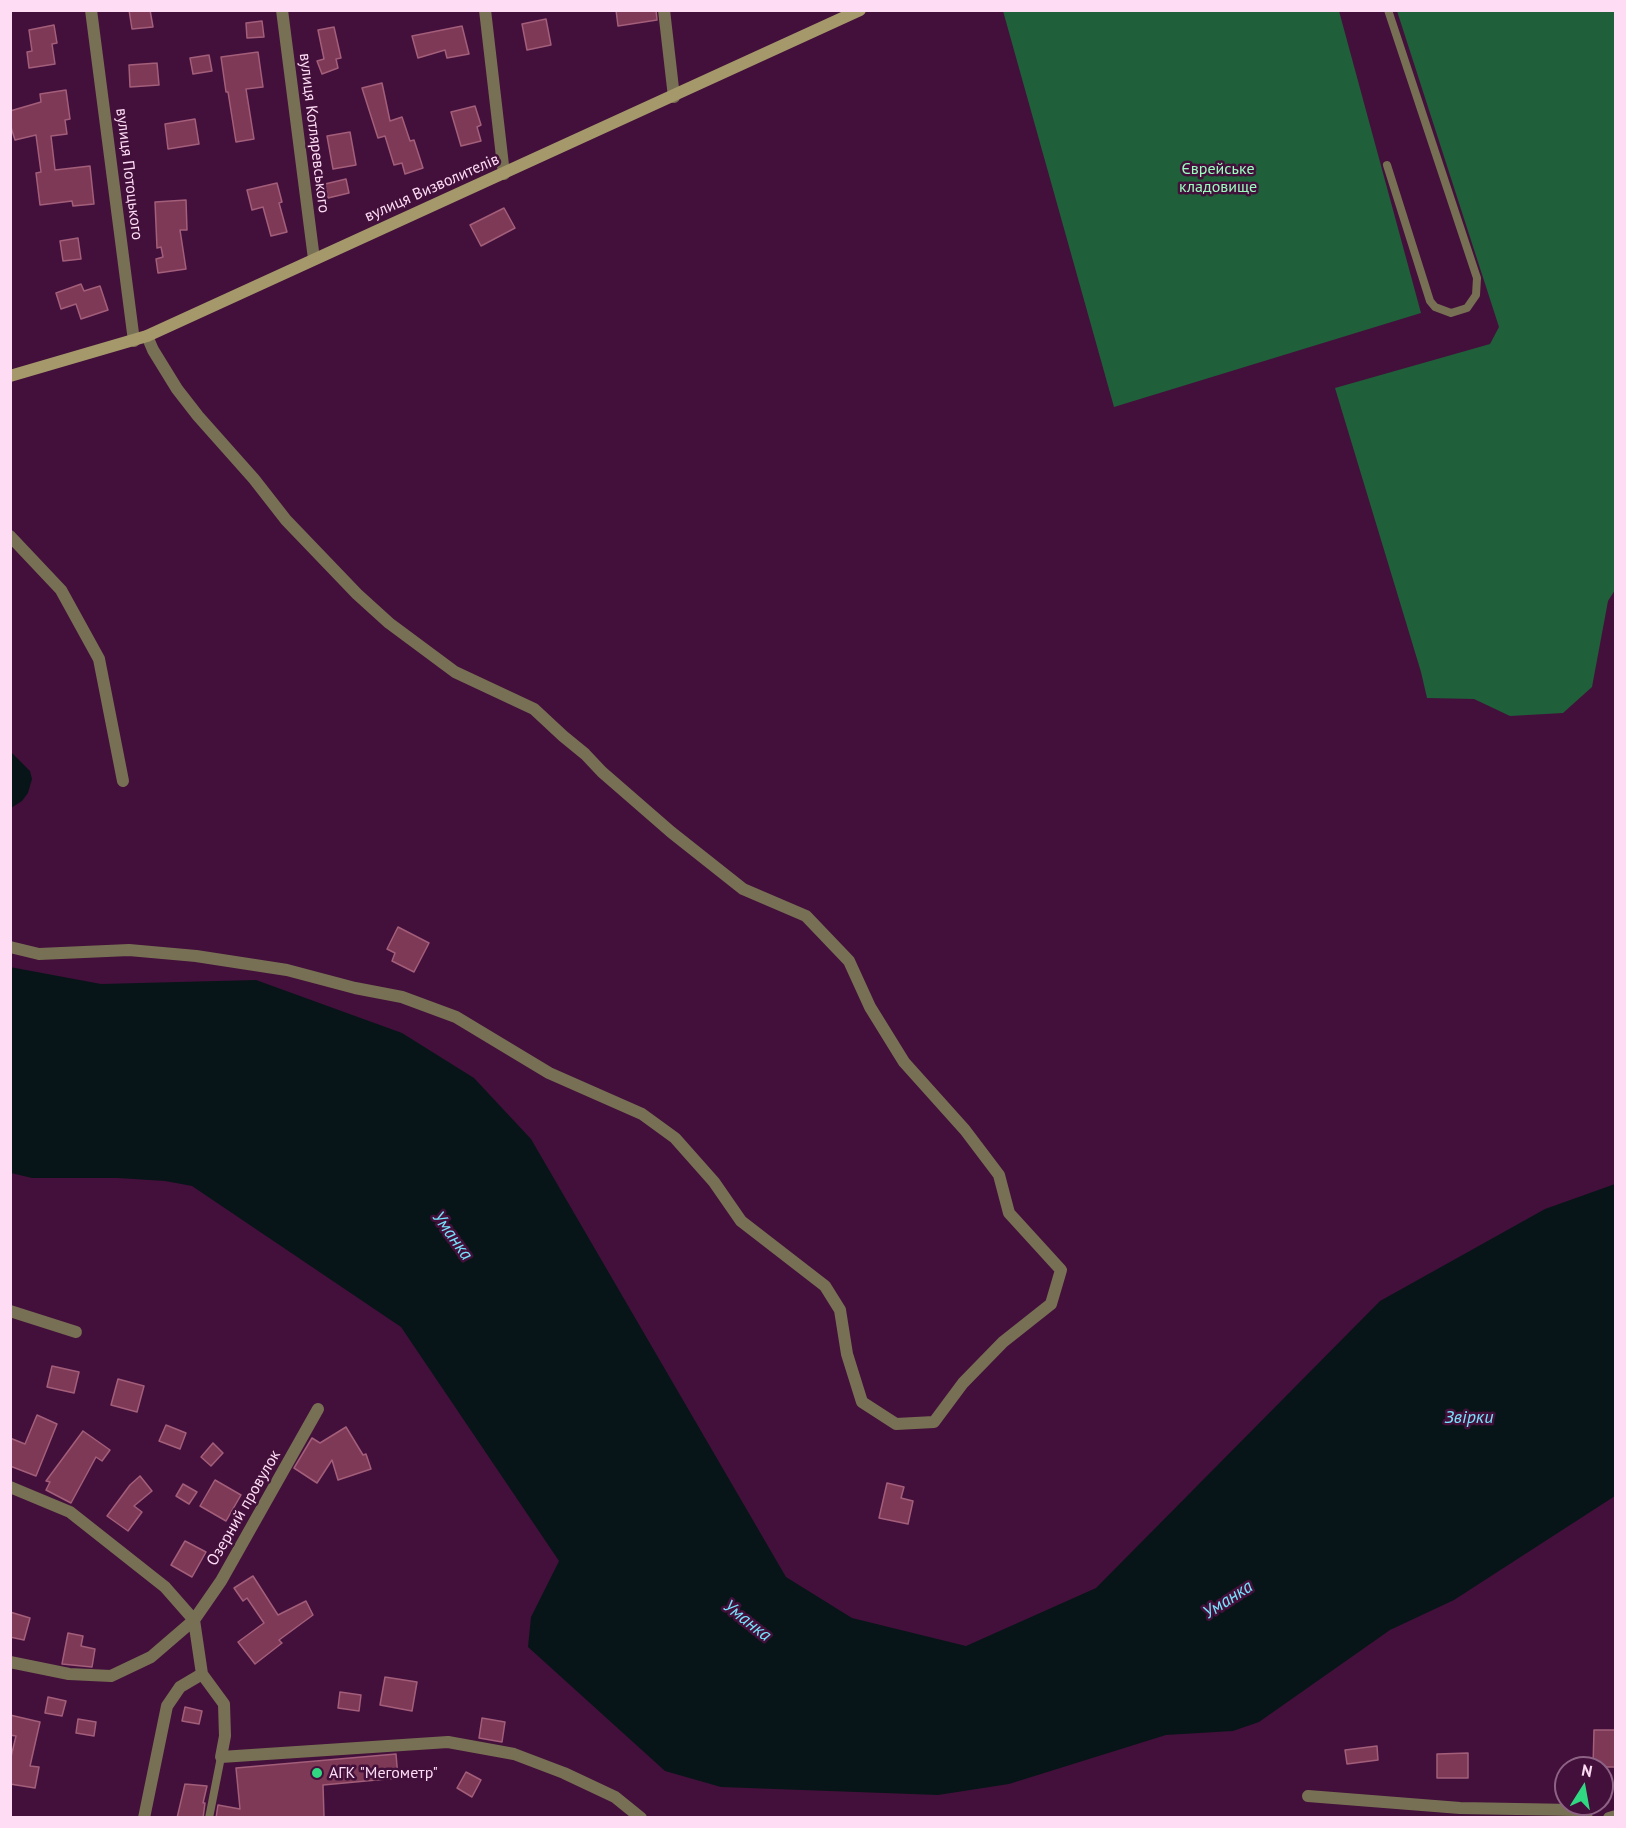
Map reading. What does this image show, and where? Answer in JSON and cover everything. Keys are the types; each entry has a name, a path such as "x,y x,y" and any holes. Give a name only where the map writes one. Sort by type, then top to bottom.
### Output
{"main road":[{"name":"вулиця Визволителів","path":"10,376 147,336 860,10"}],"street":[{"name":"вулиця Потоцького","path":"91,10 134,341"},
{"name":"вулиця Котляревського","path":"282,10 314,260"},
{"path":"485,10 504,174"},
{"path":"664,10 674,97"},
{"path":"10,947 39,954 129,950 196,956 287,970 402,997 456,1017 549,1073 642,1114 675,1138 714,1182 741,1221 825,1286 840,1310 847,1354 862,1402 896,1424 934,1422 963,1383 1003,1342 1051,1304 1061,1269 1008,1213 999,1175 965,1130 904,1062 870,1007 849,961 806,916 743,889 671,832 534,709 455,672 389,623 357,594 286,520 254,479 198,416 177,389 147,336"},
{"path":"10,536 61,590 99,659 123,781"},
{"path":"10,1311 76,1332"},
{"name":"Озерний провулок","path":"10,1662 69,1674 111,1676 151,1657 194,1620 221,1581 318,1409"},
{"path":"10,1487 70,1512 165,1587 194,1620 202,1674 224,1704 225,1736 221,1757 448,1742 514,1754 564,1773 615,1797 641,1818"},
{"path":"144,1818 167,1706 180,1687 202,1674"},
{"path":"1308,1796 1460,1808 1574,1810 1587,1818"},
{"path":"1609,1818 1616,1816"}],"lane":[{"path":"1387,165 1430,301 1435,307 1451,313 1467,308 1476,295 1477,278 1388,10"},
{"path":"208,1818 221,1757"}],"green space":[{"name":"Єврейське кладовище","path":"1003,11 1339,11 1421,313 1114,407"},
{"path":"1397,11 1615,11 1615,590 1608,601 1592,687 1563,713 1510,716 1474,699 1427,698 1335,388 1490,344 1499,327"}],"water":[{"path":"11,752 30,771 32,779 28,793 22,801 11,808"},
{"name":"Звірки","path":"10,967 101,984 256,980 402,1033 474,1078 531,1139 786,1577 852,1618 966,1646 1096,1588 1380,1301 1545,1209 1615,1184 1615,1496 1454,1600 1390,1630 1259,1722 1233,1731 1166,1735 1009,1784 938,1795 721,1787 665,1771 528,1647 531,1617 559,1561 401,1327 192,1186 165,1181 118,1178 32,1178 11,1173"}],"building":[{"path":"129,10 150,10 153,27 132,29"},
{"path":"616,10 656,10 657,20 618,26"},
{"path":"546,19 551,45 527,50 522,24"},
{"path":"262,21 264,37 247,38 246,23"},
{"path":"54,25 57,43 52,44 55,64 29,68 27,52 32,51 29,30"},
{"path":"462,26 469,54 447,58 445,50 418,58 412,36"},
{"path":"334,27 341,58 336,59 338,68 322,74 317,61 324,59 318,30"},
{"path":"258,52 263,87 246,89 254,139 236,142 221,57"},
{"path":"209,55 212,71 193,74 190,58"},
{"path":"157,63 159,85 130,87 129,65"},
{"path":"382,83 390,121 402,117 410,141 414,140 423,168 405,174 402,163 394,165 385,136 378,138 362,88"},
{"path":"66,90 70,119 65,120 67,134 51,136 55,170 90,166 94,204 73,206 72,201 40,205 36,173 41,172 36,135 15,140 10,124 10,111 41,102 40,94"},
{"path":"475,106 481,125 477,127 481,141 461,146 451,112"},
{"path":"195,119 199,144 168,149 165,124"},
{"path":"350,132 356,165 333,169 327,136"},
{"path":"346,179 349,193 328,198 325,184"},
{"path":"277,183 282,202 279,203 287,232 271,236 263,207 252,210 247,190"},
{"path":"186,200 187,230 180,230 186,269 158,273 156,259 163,257 161,247 157,248 155,202"},
{"path":"504,208 515,228 481,246 470,225"},
{"path":"78,238 81,259 63,261 60,241"},
{"path":"81,284 84,291 100,286 108,310 81,319 76,304 61,309 56,293"},
{"path":"398,927 429,943 414,972 392,961 395,953 387,949"},
{"path":"52,1366 79,1372 74,1393 47,1387"},
{"path":"118,1379 144,1386 137,1412 111,1405"},
{"path":"37,1415 57,1424 36,1476 10,1466 10,1438 25,1444"},
{"path":"166,1425 186,1433 180,1449 159,1441"},
{"path":"346,1427 363,1455 366,1454 371,1469 338,1480 332,1460 317,1483 294,1468 312,1438 320,1443"},
{"path":"83,1431 110,1450 102,1461 96,1457 71,1503 46,1490 50,1482 46,1481"},
{"path":"213,1443 223,1453 211,1466 201,1457"},
{"path":"140,1476 152,1491 134,1506 142,1512 128,1531 107,1516 130,1485"},
{"path":"215,1480 241,1495 226,1521 200,1506"},
{"path":"887,1483 904,1487 901,1498 913,1501 908,1524 879,1518"},
{"path":"183,1484 197,1492 189,1504 176,1496"},
{"path":"185,1541 206,1552 192,1577 171,1565"},
{"path":"253,1576 278,1615 306,1601 313,1615 279,1640 282,1643 255,1664 238,1642 264,1623 247,1598 243,1601 234,1588"},
{"path":"10,1612 30,1618 24,1640 10,1637"},
{"path":"68,1633 83,1636 81,1646 95,1649 92,1667 62,1664"},
{"path":"385,1677 417,1682 412,1711 380,1705"},
{"path":"340,1692 361,1695 359,1711 338,1708"},
{"path":"48,1697 66,1701 62,1716 45,1713"},
{"path":"185,1707 202,1711 199,1724 182,1721"},
{"path":"10,1715 40,1722 30,1766 39,1767 35,1788 10,1784 10,1761 16,1736 10,1735"},
{"path":"482,1718 505,1722 502,1742 479,1738"},
{"path":"78,1719 96,1722 94,1736 76,1733"},
{"path":"1594,1730 1616,1730 1616,1767 1614,1767 1614,1756 1593,1756"},
{"path":"1377,1746 1378,1760 1347,1764 1345,1750"},
{"path":"1468,1753 1468,1778 1437,1778 1437,1754"},
{"path":"396,1754 398,1778 323,1785 324,1817 216,1818 218,1805 240,1809 236,1768"},
{"path":"466,1772 481,1780 472,1797 457,1788"},
{"path":"185,1784 207,1786 203,1803 205,1803 203,1818 177,1818"}],"place":[{"name":"АГК \"Мегометр\"","path":"317,1773"}],"water label":[{"name":"Уманка","path":"452,1236"},
{"name":"Уманка","path":"1228,1600"},
{"name":"Уманка","path":"747,1621"}]}
